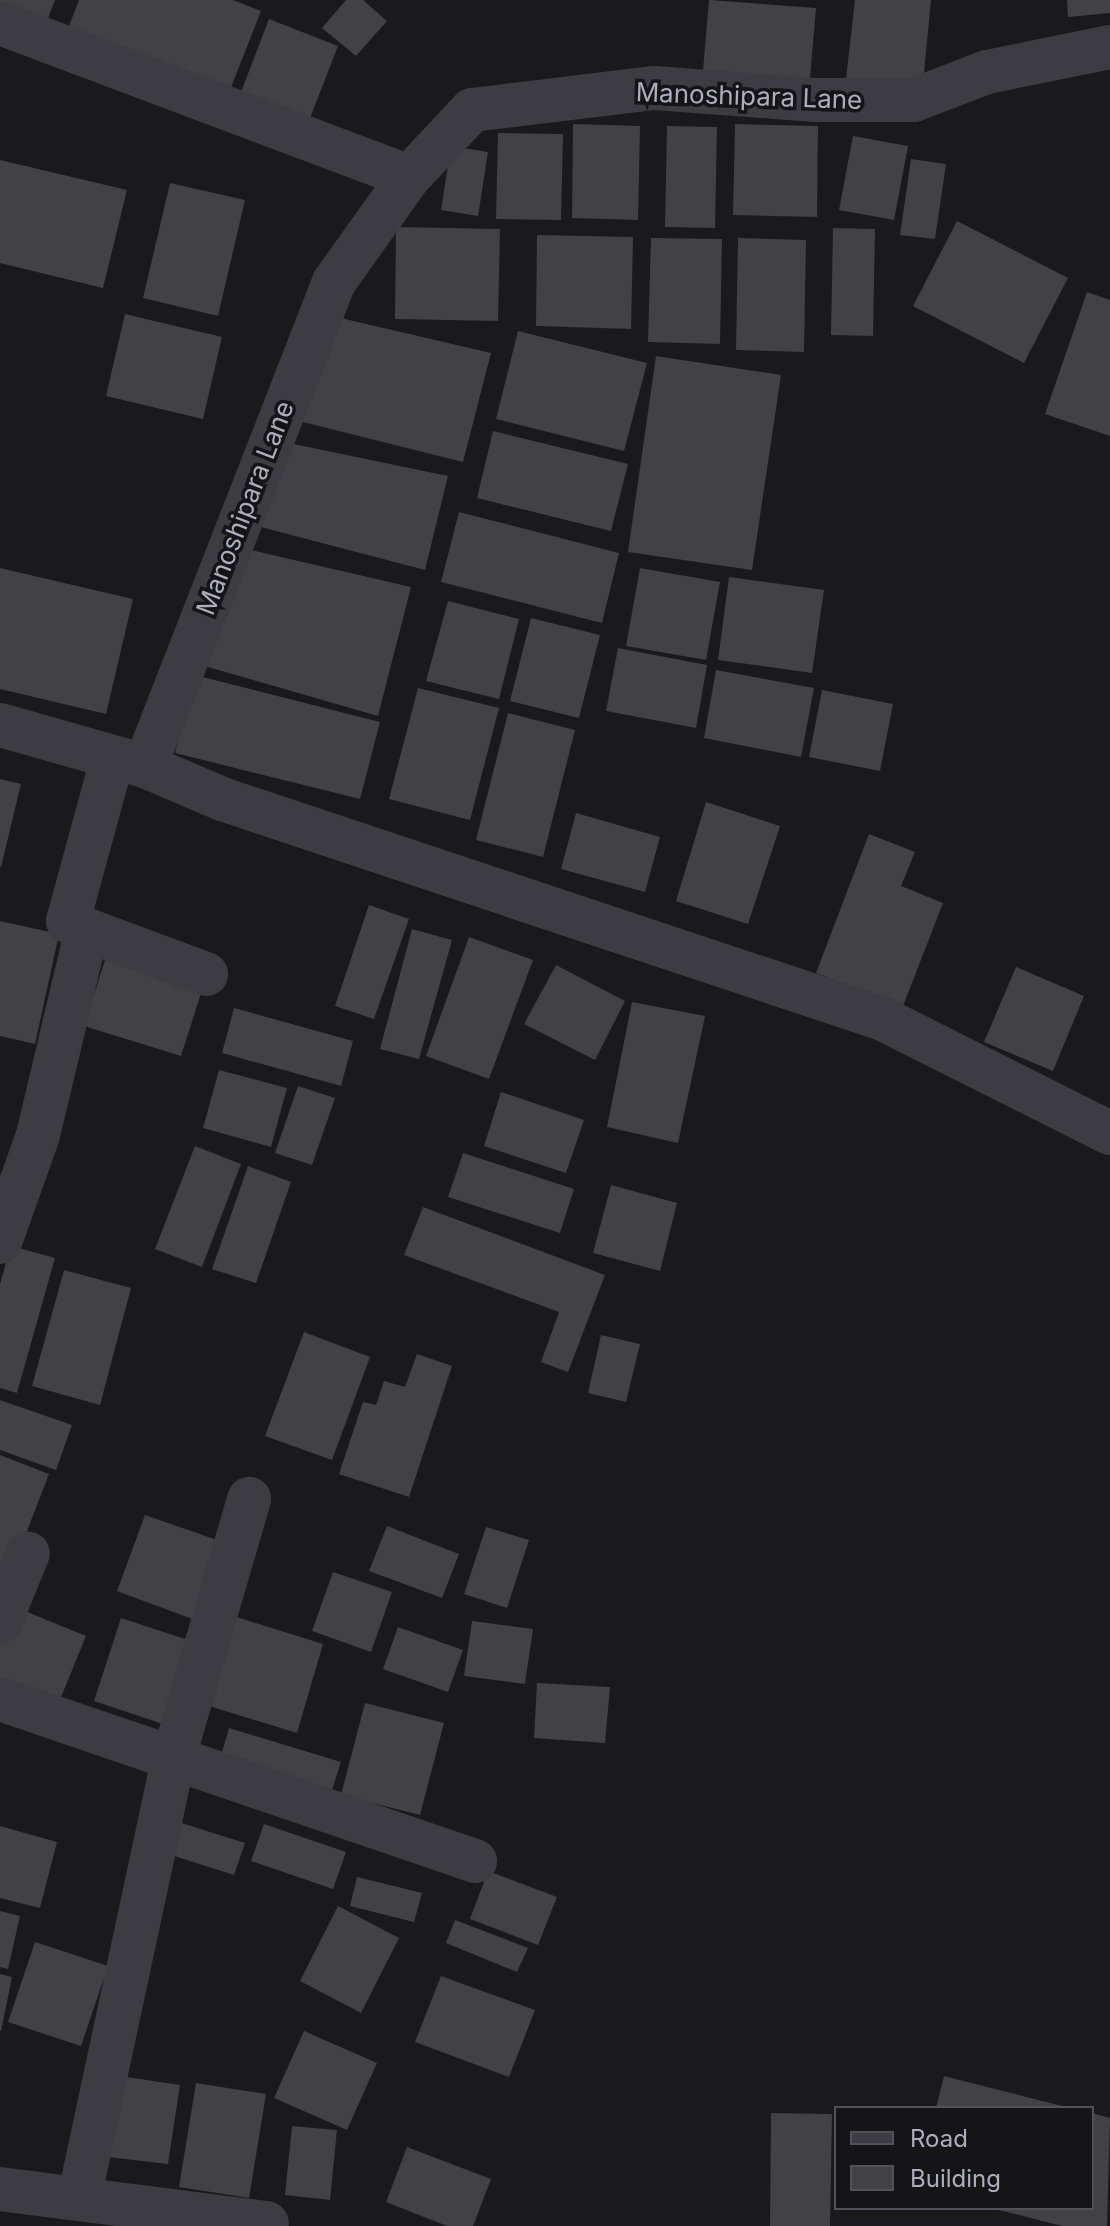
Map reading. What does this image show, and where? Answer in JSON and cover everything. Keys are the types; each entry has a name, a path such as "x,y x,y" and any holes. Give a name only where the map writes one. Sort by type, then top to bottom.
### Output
{"street":[{"path":"0,23 409,177"},
{"name":"Manoshipara Lane","path":"87,930 68,921 129,762 334,282 409,177 472,110 655,88 815,100 914,100 987,72 1110,47"},
{"path":"0,725 129,762 222,799 883,1019 1110,1133"},
{"path":"0,1242 38,1135 87,930 206,974"},
{"path":"79,2199 174,1756 249,1499"},
{"path":"0,1622 28,1553"},
{"path":"0,1699 475,1861"},
{"path":"0,2189 267,2223"}],"building":[{"path":"0,0 55,0 45,26 0,9"},
{"path":"79,0 233,0 261,11 228,95 66,34"},
{"path":"346,0 363,0 387,21 356,56 322,28"},
{"path":"709,0 816,8 809,90 702,82"},
{"path":"855,0 931,0 923,83 846,78"},
{"path":"1067,0 1110,0 1110,13 1068,17"},
{"path":"269,19 338,46 305,131 236,105"},
{"path":"573,124 640,126 638,220 572,218"},
{"path":"735,124 818,126 817,217 733,215"},
{"path":"667,126 717,127 715,228 665,227"},
{"path":"498,133 563,134 561,220 496,219"},
{"path":"853,136 908,146 894,220 839,210"},
{"path":"451,146 488,152 478,216 441,210"},
{"path":"911,159 946,164 935,239 900,235"},
{"path":"0,160 127,190 103,288 0,263"},
{"path":"170,183 245,200 218,316 143,298"},
{"path":"957,221 1068,278 1024,363 913,306"},
{"path":"396,227 500,229 498,321 395,319"},
{"path":"833,228 875,229 873,336 831,335"},
{"path":"537,235 633,237 631,329 536,326"},
{"path":"651,238 722,239 720,344 648,342"},
{"path":"738,238 806,240 804,352 736,350"},
{"path":"1087,292 1110,300 1110,436 1045,414"},
{"path":"125,314 222,337 203,419 106,396"},
{"path":"332,316 491,353 463,462 291,419"},
{"path":"518,331 647,363 624,451 496,419"},
{"path":"656,356 781,375 752,570 628,552"},
{"path":"493,431 628,464 611,531 477,498"},
{"path":"284,442 448,476 425,570 253,525"},
{"path":"459,512 619,553 602,623 441,582"},
{"path":"242,548 411,587 378,716 201,665"},
{"path":"0,568 133,599 106,714 0,689"},
{"path":"640,568 720,582 706,660 626,646"},
{"path":"729,577 824,590 812,673 718,660"},
{"path":"448,601 519,619 499,699 426,681"},
{"path":"531,618 600,635 579,718 510,701"},
{"path":"618,648 707,665 696,728 606,711"},
{"path":"716,670 814,688 801,757 704,738"},
{"path":"195,675 380,722 360,799 175,753"},
{"path":"418,688 499,708 470,820 389,799"},
{"path":"822,690 893,704 880,771 809,757"},
{"path":"508,713 575,730 543,857 476,840"},
{"path":"0,779 21,784 1,867 0,867"},
{"path":"706,802 780,826 748,924 676,901"},
{"path":"576,813 660,837 645,892 561,869"},
{"path":"869,834 915,852 901,886 943,903 903,1006 816,973"},
{"path":"369,905 409,919 374,1019 335,1006"},
{"path":"0,921 59,934 35,1044 0,1036"},
{"path":"412,929 452,940 419,1059 380,1049"},
{"path":"469,937 533,960 489,1079 426,1056"},
{"path":"106,957 203,987 181,1056 84,1026"},
{"path":"556,965 625,1001 595,1060 524,1024"},
{"path":"1016,967 1084,996 1053,1071 984,1042"},
{"path":"632,1002 705,1016 678,1143 607,1127"},
{"path":"234,1008 353,1041 341,1086 222,1053"},
{"path":"219,1070 287,1088 271,1147 203,1128"},
{"path":"298,1086 335,1098 312,1165 275,1153"},
{"path":"501,1092 584,1120 566,1173 484,1146"},
{"path":"195,1146 241,1164 202,1267 155,1249"},
{"path":"463,1153 574,1189 560,1233 448,1197"},
{"path":"248,1166 291,1182 256,1283 212,1269"},
{"path":"611,1185 677,1203 660,1271 593,1253"},
{"path":"423,1207 605,1275 568,1372 541,1362 559,1312 404,1255"},
{"path":"11,1246 55,1258 17,1393 0,1388 0,1284"},
{"path":"64,1270 131,1288 100,1405 32,1386"},
{"path":"304,1332 370,1357 332,1460 265,1436"},
{"path":"601,1335 640,1344 626,1402 588,1393"},
{"path":"417,1354 452,1366 409,1497 339,1474 363,1402 376,1405 384,1381 405,1387"},
{"path":"0,1400 72,1425 56,1470 0,1450"},
{"path":"0,1455 49,1474 12,1570 0,1565"},
{"path":"145,1515 223,1542 195,1620 117,1591"},
{"path":"387,1526 459,1554 442,1598 369,1571"},
{"path":"486,1527 529,1540 507,1608 464,1594"},
{"path":"333,1572 392,1592 371,1652 312,1631"},
{"path":"15,1607 86,1636 57,1707 0,1684 0,1643"},
{"path":"233,1616 323,1644 297,1733 206,1705"},
{"path":"121,1618 194,1642 166,1725 94,1701"},
{"path":"472,1621 533,1629 525,1684 464,1676"},
{"path":"398,1627 463,1650 448,1692 383,1669"},
{"path":"537,1683 610,1687 605,1743 534,1738"},
{"path":"365,1703 444,1723 420,1815 341,1795"},
{"path":"229,1728 341,1762 330,1796 219,1763"},
{"path":"175,1821 245,1843 234,1875 165,1853"},
{"path":"264,1824 346,1852 333,1889 251,1861"},
{"path":"0,1826 57,1842 40,1908 0,1898"},
{"path":"488,1871 557,1897 538,1945 470,1919"},
{"path":"357,1877 422,1893 414,1922 350,1906"},
{"path":"338,1906 399,1938 361,2013 300,1981"},
{"path":"0,1911 20,1916 8,1969 0,1967"},
{"path":"455,1920 528,1948 517,1972 446,1943"},
{"path":"35,1942 108,1966 81,2046 8,2022"},
{"path":"0,1974 12,1977 1,2031 0,2031"},
{"path":"441,1976 535,2010 509,2077 415,2042"},
{"path":"304,2031 377,2063 347,2130 274,2098"},
{"path":"120,2076 180,2085 168,2164 108,2157"},
{"path":"944,2076 1062,2106 936,2106"},
{"path":"196,2083 266,2094 249,2198 179,2187"},
{"path":"771,2113 832,2114 830,2226 770,2226"},
{"path":"1094,2114 1110,2118 1107,2226 1062,2226 999,2210 1094,2210"},
{"path":"292,2126 337,2130 330,2200 285,2195"},
{"path":"407,2147 491,2179 473,2226 447,2226 386,2202"}]}
